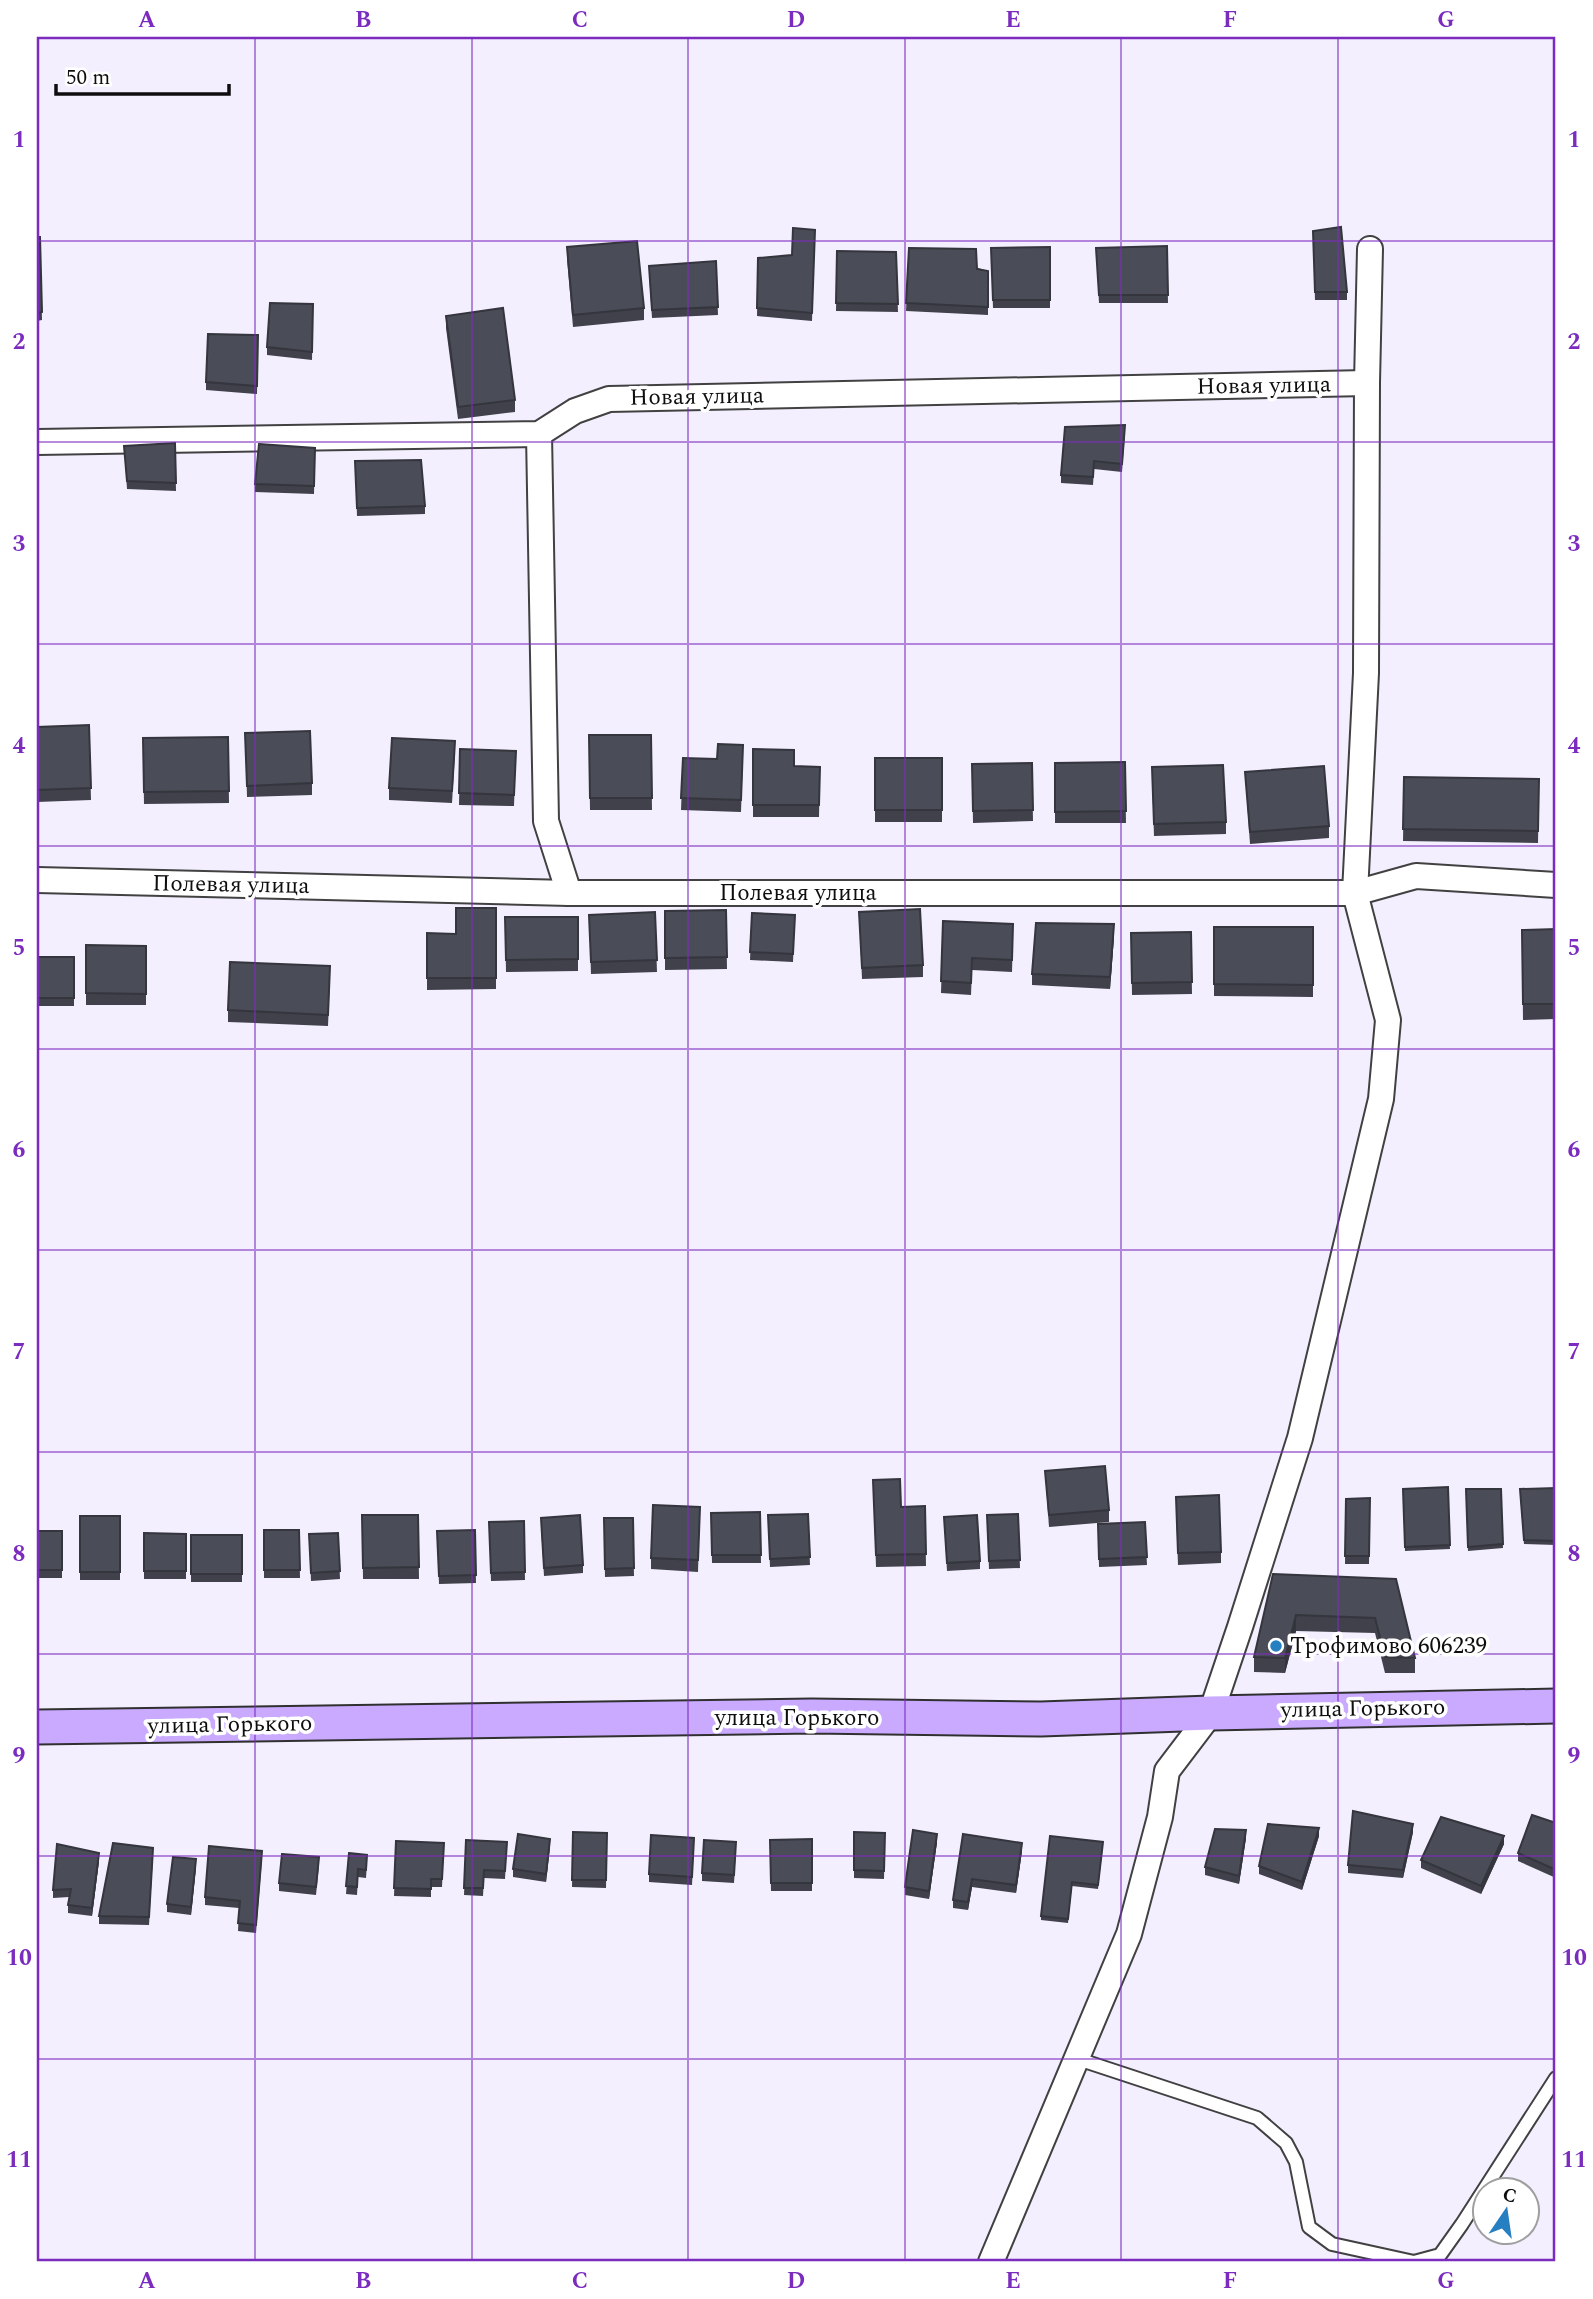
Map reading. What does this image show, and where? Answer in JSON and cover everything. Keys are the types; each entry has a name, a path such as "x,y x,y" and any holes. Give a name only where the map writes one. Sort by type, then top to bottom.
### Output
{"main road":[{"name":"улица Горького","path":"37,1727 811,1716 1041,1719 1556,1706"}],"street":[{"path":"990,2262 1129,1934 1160,1817 1167,1771 1211,1713 1240,1627 1300,1437 1381,1099 1388,1020 1355,892 1366,673 1370,249"},
{"name":"Новая улица","path":"539,434 575,411 620,398 1367,383"},
{"path":"37,442 539,434 547,821 569,893"},
{"name":"Полевая улица","path":"37,880 569,893 1355,892 1416,876 1556,885"}],"lane":[{"path":"1078,2059 1257,2118 1286,2143 1296,2162 1309,2227 1332,2244 1414,2262 1440,2255 1556,2078"}],"building":[{"path":"1341,227 1347,292 1315,292 1313,231"},
{"path":"793,228 815,230 812,313 757,308 758,258 792,255"},
{"path":"37,237 40,237 42,312 37,313"},
{"path":"637,241 644,308 573,315 567,247"},
{"path":"1167,246 1168,295 1099,295 1096,248"},
{"path":"1050,247 1050,300 993,300 991,248"},
{"path":"909,248 976,249 977,269 988,271 988,307 906,303"},
{"path":"837,251 896,252 898,304 836,303"},
{"path":"716,261 718,307 652,310 649,266"},
{"path":"270,303 313,304 312,352 267,347"},
{"path":"503,308 515,400 458,407 446,316"},
{"path":"208,334 258,335 257,386 206,382"},
{"path":"1125,425 1122,464 1094,461 1093,477 1061,475 1065,427"},
{"path":"175,443 176,483 127,481 124,446"},
{"path":"259,444 315,448 314,486 255,484"},
{"path":"421,460 425,506 357,508 355,461"},
{"path":"89,725 91,788 37,790 37,727"},
{"path":"310,731 312,783 247,786 245,733"},
{"path":"589,735 651,735 652,798 590,798"},
{"path":"228,737 229,791 144,792 143,738"},
{"path":"392,738 455,741 452,791 389,788"},
{"path":"718,744 743,745 741,800 681,798 683,758 717,759"},
{"path":"460,749 516,751 514,795 459,793"},
{"path":"753,749 794,750 794,766 820,767 819,805 753,805"},
{"path":"875,758 942,758 942,810 875,810"},
{"path":"1125,762 1126,811 1055,812 1055,763"},
{"path":"1032,763 1033,810 973,811 972,764"},
{"path":"1223,765 1226,822 1154,824 1152,767"},
{"path":"1324,766 1329,826 1250,832 1245,772"},
{"path":"1404,777 1539,779 1538,831 1403,829"},
{"path":"456,908 496,908 496,978 427,978 427,933 456,934"},
{"path":"920,909 923,965 862,968 859,912"},
{"path":"726,910 727,957 665,958 665,911"},
{"path":"655,912 657,960 591,962 589,915"},
{"path":"752,913 795,915 793,954 750,952"},
{"path":"505,917 578,917 578,959 506,960"},
{"path":"943,921 1013,924 1012,960 972,958 971,983 941,981"},
{"path":"1036,923 1114,924 1110,977 1032,974"},
{"path":"1214,927 1313,927 1313,985 1214,984"},
{"path":"1556,929 1556,1004 1523,1004 1522,930"},
{"path":"1191,932 1192,982 1132,983 1131,933"},
{"path":"86,945 146,946 146,994 86,993"},
{"path":"37,957 74,957 74,998 37,998"},
{"path":"230,962 330,966 328,1015 228,1010"},
{"path":"1105,1466 1109,1510 1049,1515 1045,1471"},
{"path":"900,1479 901,1507 925,1506 926,1554 876,1555 873,1480"},
{"path":"1448,1487 1450,1545 1405,1547 1403,1489"},
{"path":"1556,1488 1556,1541 1524,1540 1520,1489"},
{"path":"1466,1489 1501,1489 1503,1544 1468,1547"},
{"path":"1219,1495 1221,1552 1178,1553 1176,1497"},
{"path":"1370,1498 1369,1556 1345,1556 1346,1499"},
{"path":"653,1505 700,1507 698,1560 651,1558"},
{"path":"760,1512 761,1555 712,1555 711,1513"},
{"path":"808,1514 810,1557 770,1559 768,1515"},
{"path":"1018,1514 1020,1560 989,1561 987,1515"},
{"path":"362,1515 418,1515 419,1567 363,1568"},
{"path":"580,1515 583,1565 544,1568 541,1518"},
{"path":"977,1515 980,1561 947,1563 944,1517"},
{"path":"80,1516 120,1516 120,1572 80,1572"},
{"path":"604,1518 633,1518 634,1568 605,1569"},
{"path":"524,1521 525,1572 491,1573 489,1522"},
{"path":"1145,1522 1147,1557 1099,1559 1098,1524"},
{"path":"264,1530 299,1530 300,1570 264,1570"},
{"path":"475,1530 476,1575 439,1576 437,1531"},
{"path":"37,1531 62,1531 62,1570 37,1570"},
{"path":"144,1533 186,1534 186,1571 144,1571"},
{"path":"338,1533 340,1571 311,1573 309,1534"},
{"path":"191,1535 242,1535 242,1574 191,1574"},
{"path":"1273,1574 1396,1579 1415,1658 1385,1657 1375,1618 1296,1615 1285,1658 1254,1657"},
{"path":"1353,1811 1413,1824 1403,1870 1348,1865"},
{"path":"1532,1815 1556,1823 1556,1870 1518,1853"},
{"path":"1441,1817 1504,1836 1481,1886 1421,1860"},
{"path":"1268,1824 1319,1828 1302,1882 1259,1866"},
{"path":"1215,1829 1246,1830 1239,1876 1205,1867"},
{"path":"913,1830 937,1834 929,1891 905,1887"},
{"path":"573,1832 607,1833 606,1880 572,1880"},
{"path":"854,1832 885,1833 884,1871 854,1870"},
{"path":"518,1834 550,1839 546,1874 513,1869"},
{"path":"963,1834 1022,1843 1016,1885 972,1879 968,1902 953,1900"},
{"path":"651,1835 694,1838 692,1877 649,1874"},
{"path":"1050,1836 1103,1842 1098,1885 1072,1882 1068,1919 1041,1916"},
{"path":"812,1839 812,1883 771,1883 770,1840"},
{"path":"466,1840 507,1842 505,1871 484,1870 483,1888 464,1888"},
{"path":"704,1840 736,1842 734,1875 702,1873"},
{"path":"396,1841 444,1843 442,1879 431,1879 431,1889 394,1888"},
{"path":"113,1843 153,1848 149,1917 99,1916"},
{"path":"57,1844 99,1853 92,1908 68,1905 71,1889 53,1890"},
{"path":"209,1846 262,1851 256,1925 238,1923 240,1901 205,1897"},
{"path":"349,1853 367,1855 366,1870 358,1869 357,1887 346,1886"},
{"path":"282,1854 319,1857 316,1887 279,1883"},
{"path":"173,1857 196,1859 191,1907 167,1904"}],"place":[{"name":"Трофимово 606239","path":"1276,1646"}]}
